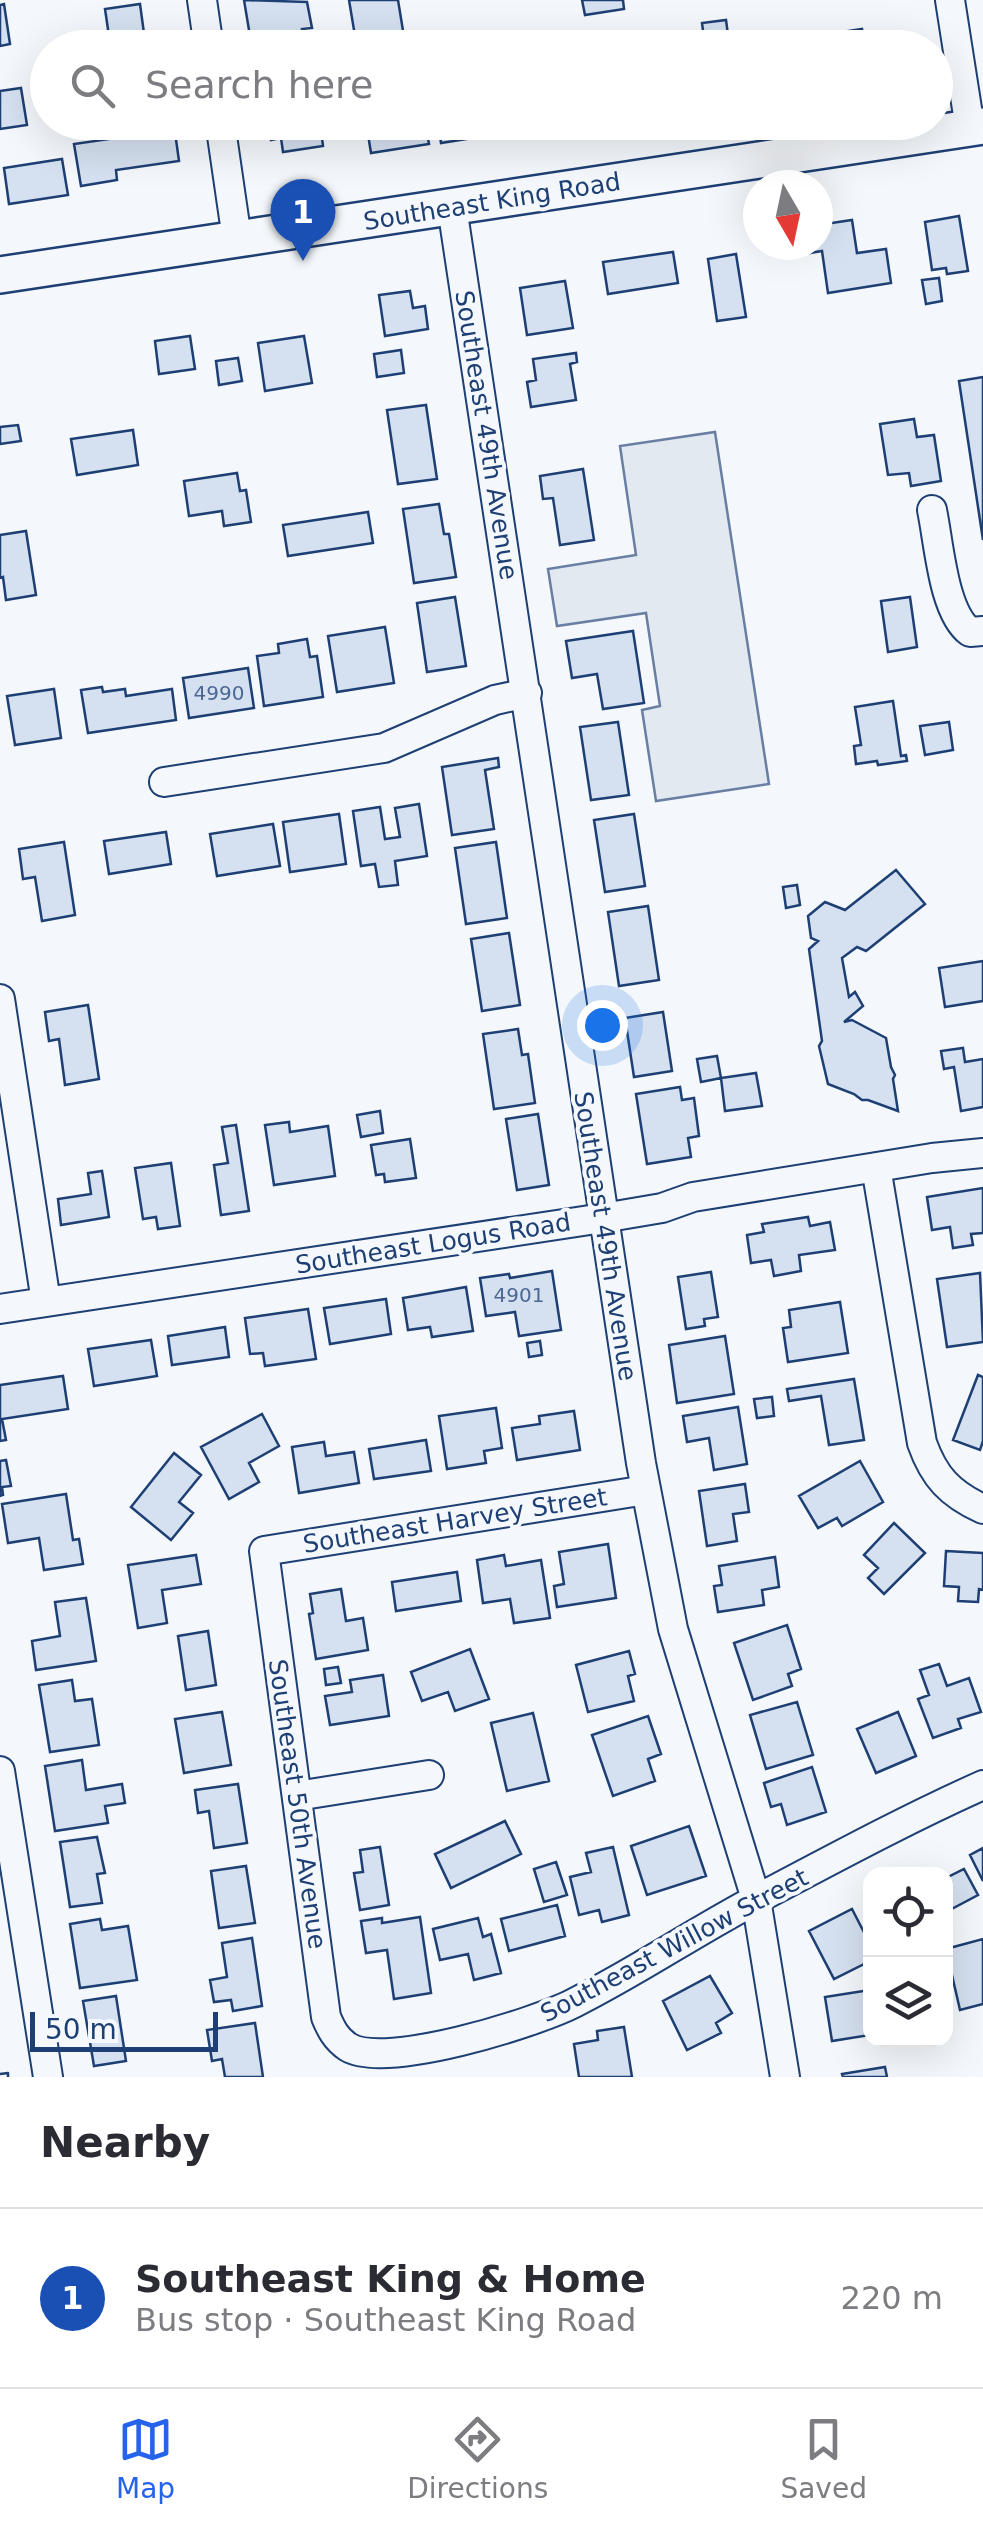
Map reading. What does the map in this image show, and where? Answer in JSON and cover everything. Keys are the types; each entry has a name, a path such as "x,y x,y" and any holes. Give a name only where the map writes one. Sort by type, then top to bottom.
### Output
{"main road":[{"name":"Southeast King Road","path":"0,275 891,140"}],"street":[{"path":"202,0 206,30"},
{"path":"950,0 976,127"},
{"path":"223,140 237,239"},
{"name":"Southeast 49th Avenue","path":"452,207 646,1490 673,1629 756,1899 785,2077"},
{"path":"932,510 952,610 970,632 983,631"},
{"path":"164,782 384,748 495,700 526,694"},
{"path":"0,999 46,1302"},
{"name":"Southeast Logus Road","path":"0,1309 602,1218 662,1208 694,1196 983,1153"},
{"path":"876,1167 922,1444 932,1470 955,1496 983,1509"},
{"name":"Southeast Harvey Street","path":"264,1551 646,1490"},
{"name":"Southeast 50th Avenue","path":"264,1551 326,2017 334,2035 350,2048"},
{"path":"0,1772 48,2077"},
{"path":"297,1796 428,1775"},
{"name":"Southeast Willow Street","path":"350,2048 369,2054 415,2049 520,2025 573,2004 756,1899 983,1786"}],"shaded area":[{"path":"715,432 769,784 656,801 642,710 660,706 646,613 557,626 548,569 636,555 620,446"}],"building":[{"path":"244,0 307,2 312,28 249,30"},
{"path":"349,0 398,0 403,30 354,30"},
{"path":"582,0 623,0 624,9 585,15"},
{"path":"4,4 10,44 0,46 0,5"},
{"path":"140,4 144,30 108,30 105,9"},
{"path":"726,20 727,30 703,30 702,23"},
{"path":"21,88 27,125 0,129 0,91"},
{"path":"176,140 179,161 116,170 117,180 81,186 74,144"},
{"path":"281,140 322,140 323,146 283,152"},
{"path":"369,140 428,140 429,144 371,153"},
{"path":"62,159 68,195 9,204 4,168"},
{"path":"959,216 968,271 947,274 946,268 932,270 925,222"},
{"path":"852,220 857,253 886,249 891,283 828,293 823,260 833,260 833,223"},
{"path":"673,252 678,283 608,294 603,262"},
{"path":"736,254 746,317 717,321 708,259"},
{"path":"939,278 942,301 926,304 922,280"},
{"path":"565,281 573,328 527,335 520,288"},
{"path":"410,291 413,308 425,306 428,329 385,336 379,295"},
{"path":"190,336 195,369 159,374 155,341"},
{"path":"304,336 312,383 265,391 258,343"},
{"path":"401,350 404,373 377,377 374,354"},
{"path":"576,353 577,362 570,364 576,400 531,407 527,382 536,380 533,359"},
{"path":"238,358 242,381 219,385 216,361"},
{"path":"983,377 983,540 959,381"},
{"path":"426,405 437,479 398,484 387,410"},
{"path":"914,419 917,437 934,435 941,481 911,486 909,473 888,475 880,424"},
{"path":"18,425 21,441 0,444 0,427"},
{"path":"133,430 138,465 77,475 71,439"},
{"path":"583,469 594,540 560,545 553,498 543,499 540,476"},
{"path":"237,473 240,491 246,490 251,522 224,526 222,511 189,516 184,481"},
{"path":"439,504 456,577 414,583 403,509"},
{"path":"368,512 373,543 288,556 283,525"},
{"path":"26,531 36,595 6,600 3,577 0,578 0,535"},
{"path":"455,597 466,666 427,672 417,603"},
{"path":"910,597 917,647 888,652 881,601"},
{"path":"385,627 394,683 337,692 328,636"},
{"path":"633,631 644,703 603,709 597,674 572,678 566,641"},
{"path":"307,639 310,657 317,656 323,697 264,706 257,656 279,653 278,644"},
{"path":"248,668 254,708 189,718 183,678"},
{"path":"102,687 103,692 125,689 126,696 172,689 176,720 88,733 81,690"},
{"path":"54,689 61,738 15,745 7,696"},
{"path":"893,701 901,756 906,755 907,761 856,764 854,746 861,745 855,707"},
{"path":"618,722 629,795 591,800 580,727"},
{"path":"949,722 953,750 925,755 920,726"},
{"path":"498,758 499,767 485,770 494,829 452,835 442,767"},
{"path":"419,804 427,856 395,861 398,885 379,887 375,864 361,866 353,811 380,807 385,839 400,837 395,808"},
{"path":"339,814 346,864 290,872 283,822"},
{"path":"634,814 645,886 605,892 594,820"},
{"path":"273,824 280,866 217,876 210,834"},
{"path":"166,832 171,864 109,874 104,841"},
{"path":"64,842 75,915 42,921 35,877 23,879 19,849"},
{"path":"496,842 507,918 466,924 455,848"},
{"path":"896,870 925,904 866,951 857,947 842,958 849,997 855,992 863,1006 844,1022 852,1020 886,1038 898,1111 828,1084 819,1046 822,1041 809,949 818,941 811,938 808,916 825,902 845,910"},
{"path":"797,885 800,905 786,908 783,887"},
{"path":"648,906 659,980 619,986 608,912"},
{"path":"509,933 520,1005 482,1011 471,939"},
{"path":"983,961 983,1001 945,1007 939,968"},
{"path":"88,1005 99,1079 65,1085 59,1039 49,1041 45,1012"},
{"path":"663,1012 672,1071 634,1077 625,1018"},
{"path":"518,1029 522,1055 528,1054 535,1103 494,1109 483,1034"},
{"path":"963,1048 965,1062 983,1059 983,1107 961,1111 954,1067 944,1069 941,1051"},
{"path":"717,1056 721,1078 701,1082 697,1059"},
{"path":"756,1073 762,1106 725,1111 721,1078"},
{"path":"680,1087 682,1100 694,1098 699,1136 688,1138 691,1157 647,1164 636,1094"},
{"path":"380,1111 383,1133 361,1137 357,1115"},
{"path":"538,1114 549,1185 517,1190 506,1119"},
{"path":"289,1122 290,1132 328,1126 335,1176 274,1185 265,1125"},
{"path":"236,1125 249,1211 221,1215 214,1165 228,1163 222,1127"},
{"path":"410,1139 416,1178 385,1182 384,1174 376,1175 371,1145"},
{"path":"171,1163 180,1226 158,1229 156,1217 143,1219 135,1168"},
{"path":"102,1171 109,1217 61,1225 58,1199 91,1194 88,1173"},
{"path":"983,1188 983,1233 971,1234 973,1245 953,1248 950,1227 932,1230 927,1197"},
{"path":"808,1217 810,1226 830,1222 835,1250 799,1255 801,1271 774,1276 771,1260 751,1263 747,1235 764,1232 762,1224"},
{"path":"552,1271 561,1330 519,1336 515,1312 486,1316 480,1278"},
{"path":"711,1272 718,1317 704,1319 705,1326 686,1329 678,1277"},
{"path":"980,1273 983,1342 947,1347 937,1279"},
{"path":"466,1287 473,1331 432,1337 430,1327 408,1330 403,1298"},
{"path":"386,1299 391,1334 330,1344 324,1308"},
{"path":"840,1302 848,1353 788,1362 783,1328 791,1327 789,1310"},
{"path":"308,1309 316,1359 265,1366 263,1353 250,1354 245,1318"},
{"path":"225,1327 229,1357 172,1365 168,1336"},
{"path":"725,1336 734,1394 677,1403 669,1345"},
{"path":"151,1340 157,1376 94,1386 88,1349"},
{"path":"540,1341 542,1355 529,1357 527,1343"},
{"path":"978,1375 983,1377 980,1450 953,1440"},
{"path":"63,1376 68,1409 2,1419 6,1440 0,1441 0,1385"},
{"path":"854,1379 864,1440 829,1445 821,1396 789,1401 787,1389"},
{"path":"772,1397 774,1416 757,1418 754,1399"},
{"path":"738,1407 747,1464 714,1470 709,1438 687,1442 683,1416"},
{"path":"496,1408 502,1448 484,1451 486,1463 447,1469 439,1416"},
{"path":"574,1411 580,1450 517,1460 512,1428 540,1424 539,1416"},
{"path":"262,1414 279,1446 249,1463 259,1482 229,1499 201,1447"},
{"path":"426,1440 431,1471 374,1479 369,1449"},
{"path":"324,1442 326,1456 354,1452 359,1483 299,1493 292,1447"},
{"path":"174,1453 201,1475 179,1502 193,1513 171,1540 131,1507"},
{"path":"6,1460 11,1486 2,1487 0,1496 0,1461"},
{"path":"860,1461 883,1502 842,1526 837,1518 818,1528 799,1496"},
{"path":"745,1484 749,1512 733,1514 737,1541 707,1546 699,1491"},
{"path":"66,1494 73,1540 79,1539 83,1564 44,1570 39,1538 8,1543 2,1504"},
{"path":"894,1523 925,1553 884,1594 868,1578 878,1568 864,1555"},
{"path":"608,1544 616,1598 557,1607 554,1586 564,1584 559,1552"},
{"path":"946,1551 983,1553 983,1590 979,1589 978,1602 958,1601 959,1587 944,1586"},
{"path":"196,1555 201,1584 162,1590 167,1623 138,1628 128,1565"},
{"path":"504,1555 506,1566 541,1560 550,1618 514,1623 510,1599 483,1603 477,1560"},
{"path":"775,1557 779,1587 762,1590 764,1605 718,1612 714,1586 722,1585 719,1566"},
{"path":"457,1572 461,1601 396,1611 392,1582"},
{"path":"341,1589 346,1621 363,1618 368,1650 316,1659 310,1594"},
{"path":"86,1598 96,1661 36,1670 32,1641 60,1636 55,1602"},
{"path":"787,1625 801,1669 788,1674 792,1686 753,1700 734,1643"},
{"path":"208,1631 216,1685 186,1690 178,1636"},
{"path":"470,1649 489,1699 455,1711 448,1692 422,1701 411,1672"},
{"path":"629,1651 635,1674 628,1676 634,1701 588,1712 576,1665"},
{"path":"939,1664 947,1686 969,1678 981,1712 958,1719 961,1728 933,1738 918,1699 929,1695 920,1670"},
{"path":"338,1667 341,1683 326,1685 324,1669"},
{"path":"383,1675 389,1716 330,1725 325,1696 352,1692 350,1680"},
{"path":"72,1680 75,1701 92,1699 99,1745 50,1752 39,1685"},
{"path":"797,1702 813,1755 766,1769 750,1715"},
{"path":"222,1712 231,1765 184,1773 175,1719"},
{"path":"898,1712 916,1756 876,1773 857,1729"},
{"path":"533,1713 549,1781 507,1791 491,1723"},
{"path":"648,1716 661,1754 648,1759 655,1781 613,1796 592,1735"},
{"path":"82,1760 86,1790 122,1784 125,1803 105,1806 108,1823 55,1831 45,1766"},
{"path":"812,1767 826,1812 787,1825 781,1804 771,1807 764,1783"},
{"path":"238,1784 247,1843 214,1848 209,1811 198,1813 195,1790"},
{"path":"505,1821 521,1854 451,1888 435,1854"},
{"path":"689,1826 706,1876 647,1895 631,1846"},
{"path":"97,1837 105,1873 97,1874 102,1903 70,1907 60,1842"},
{"path":"380,1847 389,1905 360,1910 354,1873 363,1872 360,1850"},
{"path":"613,1847 629,1915 602,1922 599,1910 579,1915 570,1877 591,1872 586,1853"},
{"path":"983,1848 983,1881 970,1855"},
{"path":"556,1862 567,1895 544,1902 534,1869"},
{"path":"246,1866 255,1923 219,1928 211,1871"},
{"path":"964,1869 978,1895 953,1908 953,1874"},
{"path":"557,1905 565,1936 509,1951 501,1919"},
{"path":"852,1909 863,1930 863,1964 834,1979 809,1931"},
{"path":"420,1917 431,1993 394,1999 387,1950 366,1953 361,1921 382,1918 382,1923"},
{"path":"478,1918 483,1937 491,1934 501,1973 474,1980 468,1954 440,1960 433,1929"},
{"path":"100,1919 102,1930 128,1926 137,1980 80,1988 70,1924"},
{"path":"252,1938 262,2006 233,2011 231,2000 214,2002 210,1980 227,1977 222,1943"},
{"path":"983,1939 983,2004 960,2010 953,1980 953,1947"},
{"path":"710,1976 732,2013 716,2023 721,2033 687,2050 663,2001"},
{"path":"863,1991 863,2036 832,2041 825,1997"},
{"path":"116,1996 126,2061 94,2066 83,2001"},
{"path":"255,2023 263,2077 225,2077 222,2059 212,2061 207,2030"},
{"path":"624,2027 632,2077 579,2077 574,2044 598,2040 597,2031"},
{"path":"885,2067 887,2077 842,2074"}],"fence":[{"path":"0,2074 8,2073 8,2077"}],"place":[{"name":"Southeast King & Home","path":"303,261"}]}
